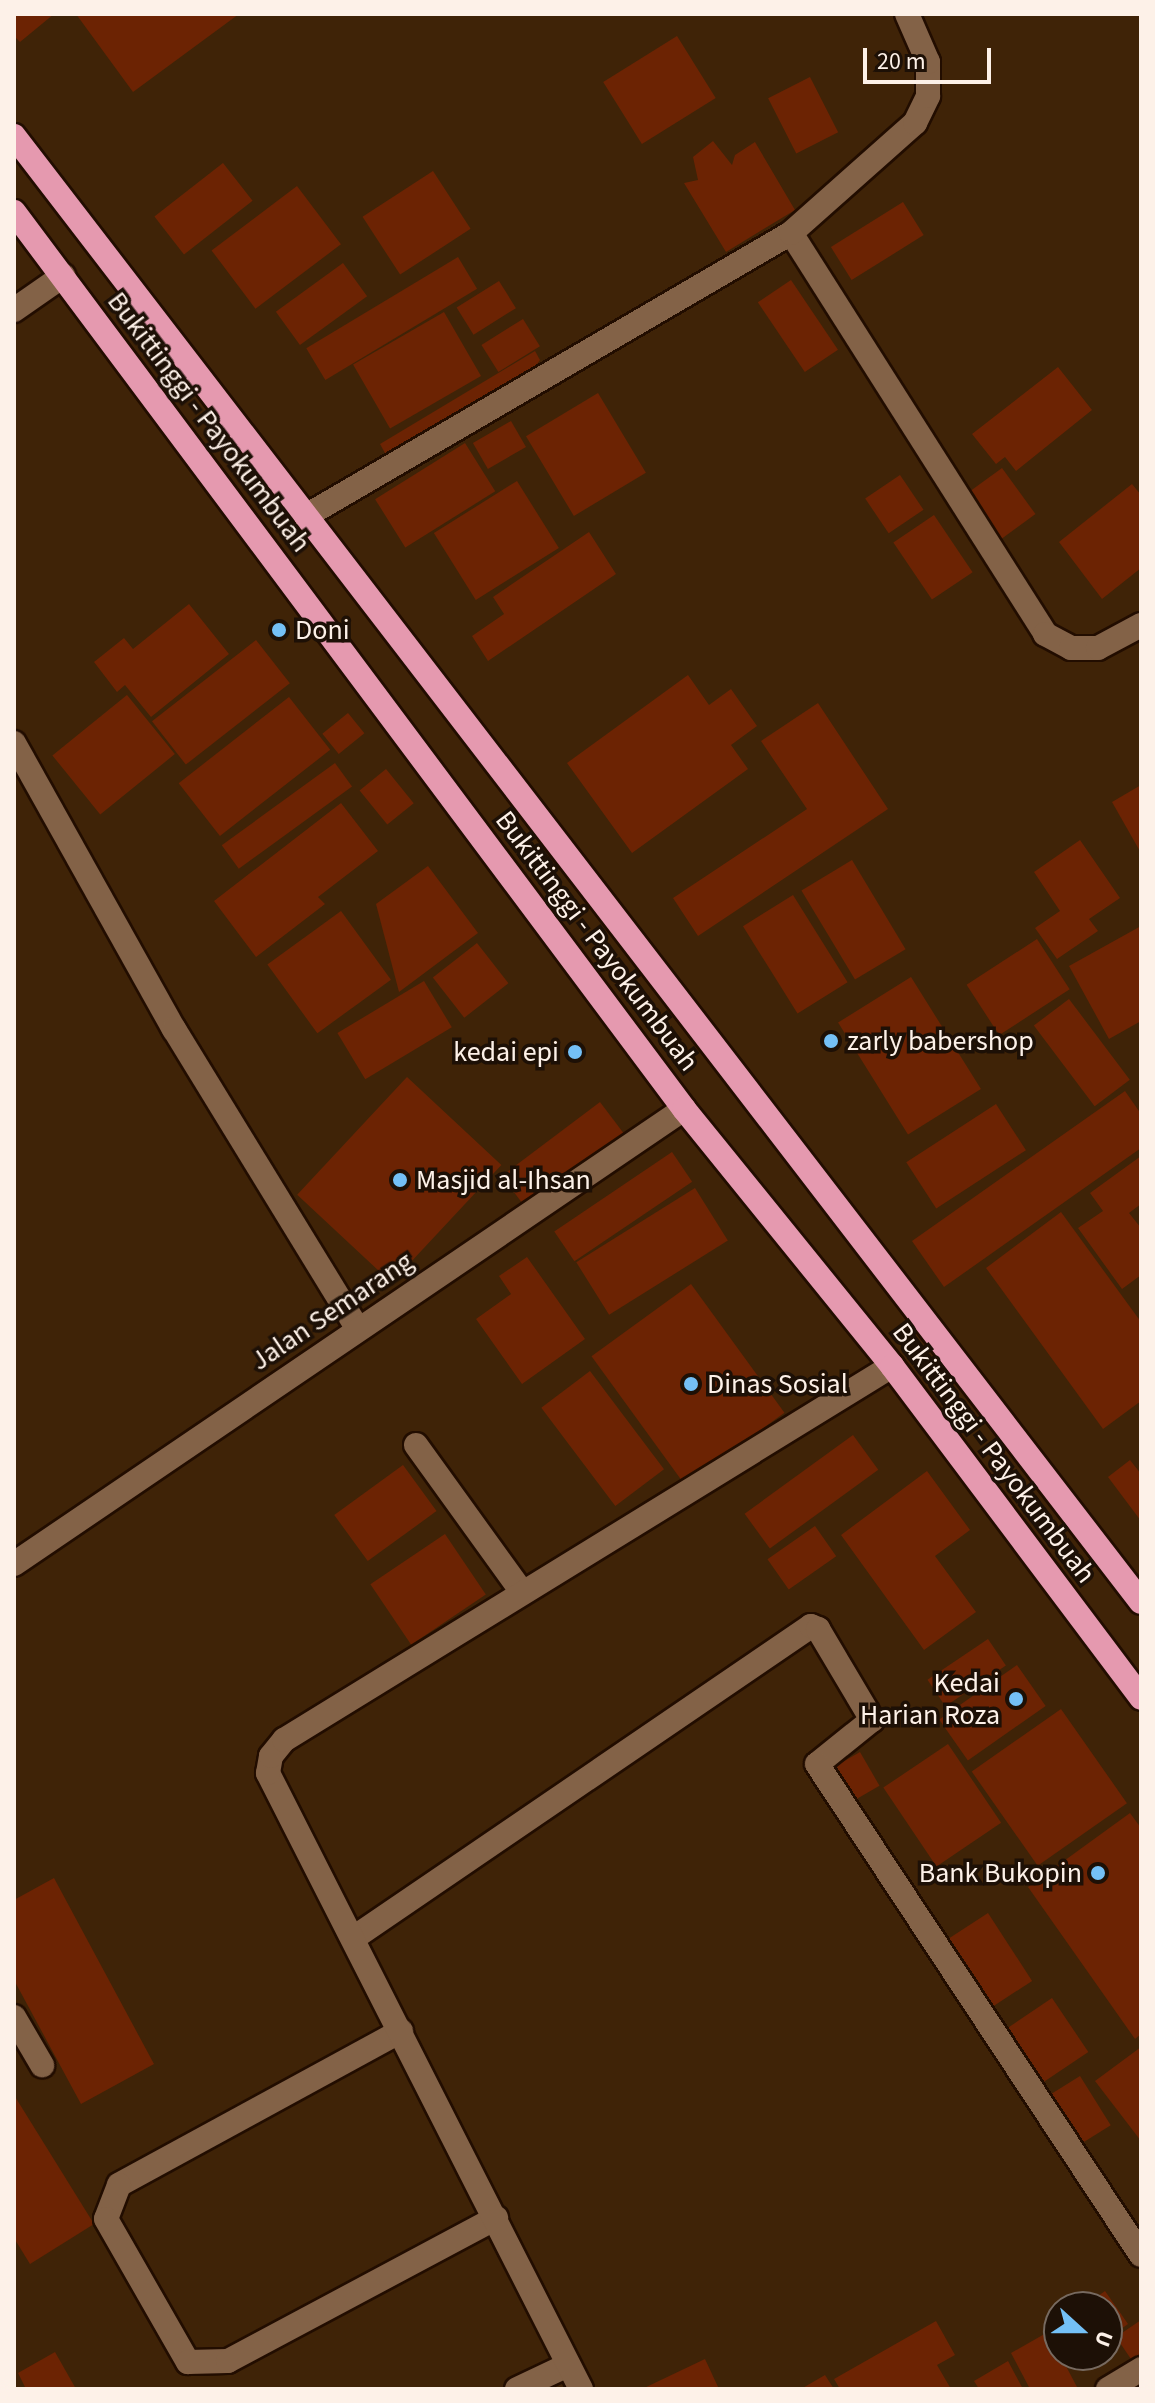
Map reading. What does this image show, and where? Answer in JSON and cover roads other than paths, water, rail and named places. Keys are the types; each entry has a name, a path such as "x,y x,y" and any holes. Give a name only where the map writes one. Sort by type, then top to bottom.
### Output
{"highway":[{"name":"Bukittinggi - Payokumbuah","path":"14,136 1141,1602"},
{"name":"Bukittinggi - Payokumbuah","path":"14,212 684,1109 892,1366 1141,1698"}],"street":[{"path":"306,516 791,233 915,123 928,96 928,62 907,14"},
{"path":"791,233 1045,634 1071,648 1098,648 1141,625"},
{"path":"14,310 63,276"},
{"path":"14,743 174,1029 358,1329"},
{"name":"Jalan Semarang","path":"14,1564 684,1109"},
{"path":"581,2389 355,1937 268,1773 271,1756 284,1740 892,1366"},
{"path":"416,1445 522,1592"},
{"path":"355,1937 811,1626 818,1629 872,1720 817,1764 1141,2255"},
{"path":"14,2017 42,2065"},
{"path":"401,2031 119,2185 106,2219 188,2362 228,2361 496,2218"},
{"path":"517,2389 568,2365"},
{"path":"1108,2389 1141,2369"}],"place":[{"name":"Doni","path":"279,630"},
{"name":"zarly babershop","path":"831,1041"},
{"name":"kedai epi","path":"575,1052"},
{"name":"Masjid al-Ihsan","path":"400,1180"},
{"name":"Dinas Sosial","path":"691,1384"},
{"name":"Kedai Harian Roza","path":"1016,1699"},
{"name":"Bank Bukopin","path":"1098,1873"}]}
